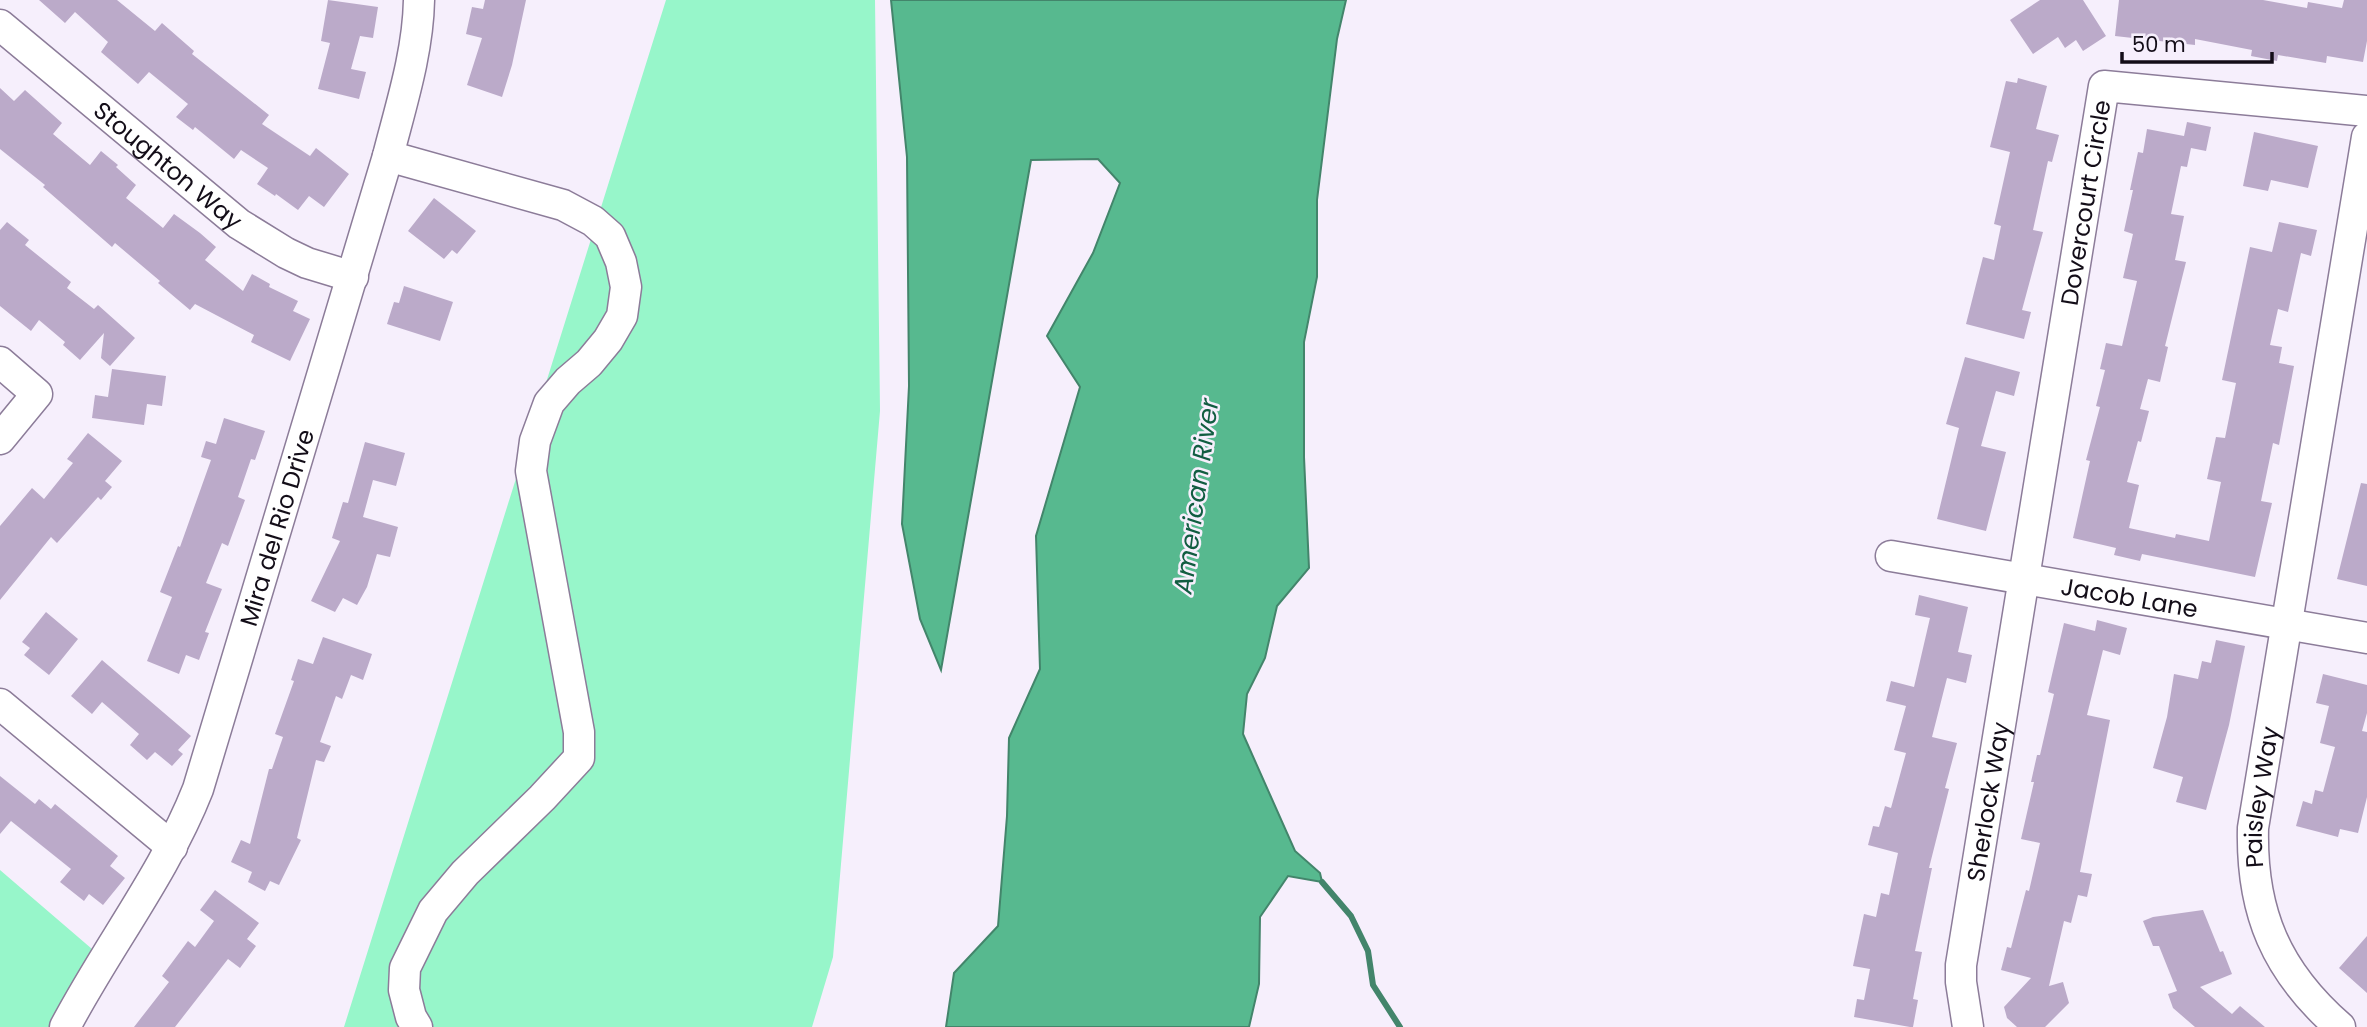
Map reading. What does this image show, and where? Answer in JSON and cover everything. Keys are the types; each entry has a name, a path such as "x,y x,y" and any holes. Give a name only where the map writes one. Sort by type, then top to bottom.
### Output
{"street":[{"name":"Mira del Rio Drive","path":"65,1027 172,847 187,819 198,789 388,156 409,78 419,0"},
{"name":"Stoughton Way","path":"0,25 239,224 285,253 307,263 353,277"},
{"name":"Dovercourt Circle","path":"2024,579 2104,86 2367,111"},
{"path":"2286,624 2367,137"},
{"path":"388,156 563,205 593,221 611,236 621,262 626,287 622,316 608,340 549,403 535,441 531,471 579,733 579,758 465,873 433,911 405,968 404,990 411,1017 417,1027"},
{"path":"0,362 37,394 0,439"},
{"name":"Jacob Lane","path":"1891,556 2367,638"},
{"name":"Sherlock Way","path":"1968,1027 1962,993 1961,965 2024,579"},
{"name":"Paisley Way","path":"2286,624 2253,828 2252,859 2256,890 2272,939 2291,975 2311,1000 2340,1027"},
{"path":"0,704 172,847"}],"shaded area":[{"path":"666,0 875,0 880,411 833,957 812,1027 344,1027"},
{"path":"0,870 92,949 51,1027 0,1027"}],"water":[{"name":"American River","path":"891,0 1346,0 1337,39 1317,200 1317,277 1304,342 1304,457 1309,568 1277,606 1265,658 1247,694 1243,734 1295,851 1320,873 1322,882 1288,876 1260,917 1259,984 1249,1027 946,1027 954,973 998,926 1007,816 1009,738 1040,669 1036,536 1080,387 1047,336 1093,253 1120,183 1098,159 1031,160 941,670 920,619 902,524 909,386 907,157"}],"building":[{"path":"39,0 117,0 155,31 162,23 194,51 192,54 269,115 262,124 310,156 316,148 349,174 324,207 309,196 298,210 257,184 268,168 241,150 234,159 195,127 193,130 176,117 188,104 149,72 138,84 101,52 108,42 75,12 65,23"},
{"path":"328,0 378,7 373,38 360,36 351,69 366,72 359,99 318,89 330,43 321,41"},
{"path":"485,0 526,0 502,97 467,85 482,38 466,34 472,7 483,9"},
{"path":"2040,0 2083,0 2106,36 2083,51 2076,40 2065,48 2058,37 2033,54 2010,20"},
{"path":"2119,0 2263,0 2307,8 2308,2 2342,8 2344,0 2367,0 2367,41 2363,62 2327,56 2326,63 2278,55 2277,61 2251,56 2252,50 2195,39 2195,45 2115,36"},
{"path":"2018,78 2047,86 2036,129 2059,135 2052,162 2048,161 2033,230 2043,232 2022,310 2031,312 2024,339 1966,324 1983,257 1994,260 2001,226 1994,224 2010,152 1990,147 2006,81 2017,83"},
{"path":"0,88 14,101 25,90 62,123 53,134 90,165 101,151 118,165 116,167 136,185 126,198 163,228 174,214 200,233 216,247 205,260 243,291 252,274 270,284 269,287 298,301 293,311 310,319 290,361 251,342 254,335 195,304 190,310 158,283 160,281 115,243 112,247 43,187 45,185 0,149"},
{"path":"2187,122 2211,127 2206,151 2191,148 2187,167 2181,166 2171,214 2184,216 2175,260 2186,262 2165,346 2168,347 2160,382 2148,379 2140,409 2149,411 2127,482 2139,485 2129,528 2175,538 2176,534 2209,541 2221,482 2207,479 2216,437 2225,438 2236,383 2222,380 2250,247 2272,252 2279,222 2317,230 2311,256 2301,253 2288,312 2278,309 2270,345 2282,347 2279,363 2294,366 2279,445 2273,443 2261,501 2272,503 2255,577 2142,554 2140,561 2114,555 2116,548 2073,538 2090,461 2086,460 2100,407 2096,406 2105,370 2100,369 2106,343 2122,346 2137,281 2123,278 2133,234 2124,231 2138,152 2143,153 2147,129 2184,136"},
{"path":"2254,132 2318,146 2308,188 2271,180 2268,191 2243,186"},
{"path":"434,198 476,231 457,254 452,250 444,259 408,231"},
{"path":"7,222 29,240 25,245 71,282 67,288 94,309 98,305 135,338 110,366 101,358 104,333 80,360 63,345 65,342 39,320 31,331 0,306 0,230"},
{"path":"404,286 453,302 440,341 387,324 394,302 399,303"},
{"path":"1965,357 2020,372 2014,396 1996,391 1981,446 2006,452 1986,531 1937,519 1959,428 1946,424"},
{"path":"112,369 166,376 162,406 147,404 144,425 92,418 95,395 108,397"},
{"path":"224,418 265,431 255,460 251,459 238,497 245,500 228,546 222,543 206,583 222,589 205,632 209,633 199,660 186,655 179,674 147,661 172,597 160,592 178,546 180,547 211,460 201,457 206,441 216,444"},
{"path":"88,433 122,461 105,481 112,487 101,500 98,497 57,543 51,537 0,600 0,526 32,488 44,499 73,463 67,459"},
{"path":"365,442 405,453 396,486 373,480 363,517 398,527 390,557 377,554 367,587 357,605 343,598 335,612 311,601 340,541 332,538 343,502 348,503"},
{"path":"2361,483 2367,484 2367,586 2337,579"},
{"path":"1919,595 1968,607 1958,652 1972,655 1966,683 1947,678 1932,737 1957,743 1945,788 1949,789 1929,868 1932,868 1915,951 1922,952 1913,999 1918,1000 1913,1027 1910,1027 1854,1017 1857,999 1864,1000 1870,969 1853,966 1864,914 1876,917 1881,893 1889,895 1898,853 1868,845 1873,826 1879,827 1885,806 1891,808 1906,753 1894,750 1906,706 1886,701 1891,681 1914,687 1930,618 1915,615"},
{"path":"46,612 78,639 49,675 24,655 30,648 22,642"},
{"path":"2097,620 2127,628 2120,655 2103,650 2087,715 2110,720 2080,872 2092,874 2087,897 2078,895 2071,923 2064,921 2049,986 2063,982 2069,1003 2045,1027 2017,1027 2007,1018 2004,1007 2031,978 2001,970 2007,947 2011,948 2026,890 2029,891 2040,843 2021,839 2034,782 2031,782 2037,755 2040,755 2054,694 2048,692 2064,623 2095,631"},
{"path":"323,637 372,654 363,680 351,675 342,699 336,696 320,742 331,746 324,762 316,760 297,838 301,840 279,885 270,881 265,891 248,882 252,872 231,862 241,840 250,844 269,769 272,769 283,737 275,734 294,681 291,680 298,659 313,664"},
{"path":"2216,640 2245,646 2229,725 2206,810 2176,802 2183,777 2153,768 2167,717 2174,674 2198,679 2202,661 2211,663"},
{"path":"102,660 191,736 178,750 183,754 172,766 155,752 147,760 130,745 139,734 102,702 92,714 71,696"},
{"path":"2323,674 2367,685 2367,713 2362,731 2367,732 2367,797 2358,833 2340,829 2338,837 2296,826 2303,801 2312,804 2315,790 2323,792 2335,747 2320,743 2329,706 2316,703"},
{"path":"0,776 35,804 39,799 51,809 55,804 118,856 110,866 125,878 103,905 89,894 84,901 60,882 71,869 11,821 0,834"},
{"path":"215,890 259,923 247,939 256,946 240,968 228,959 175,1027 134,1027 169,982 162,976 188,941 195,947 214,921 200,910"},
{"path":"2203,910 2232,974 2200,987 2232,1014 2240,1006 2265,1027 2195,1027 2173,1008 2168,994 2177,991 2159,946 2153,946 2143,921 2153,917"},
{"path":"2367,936 2367,993 2339,968"}],"waterway":[{"path":"1322,882 1351,916 1368,951 1373,985 1400,1027"}]}
